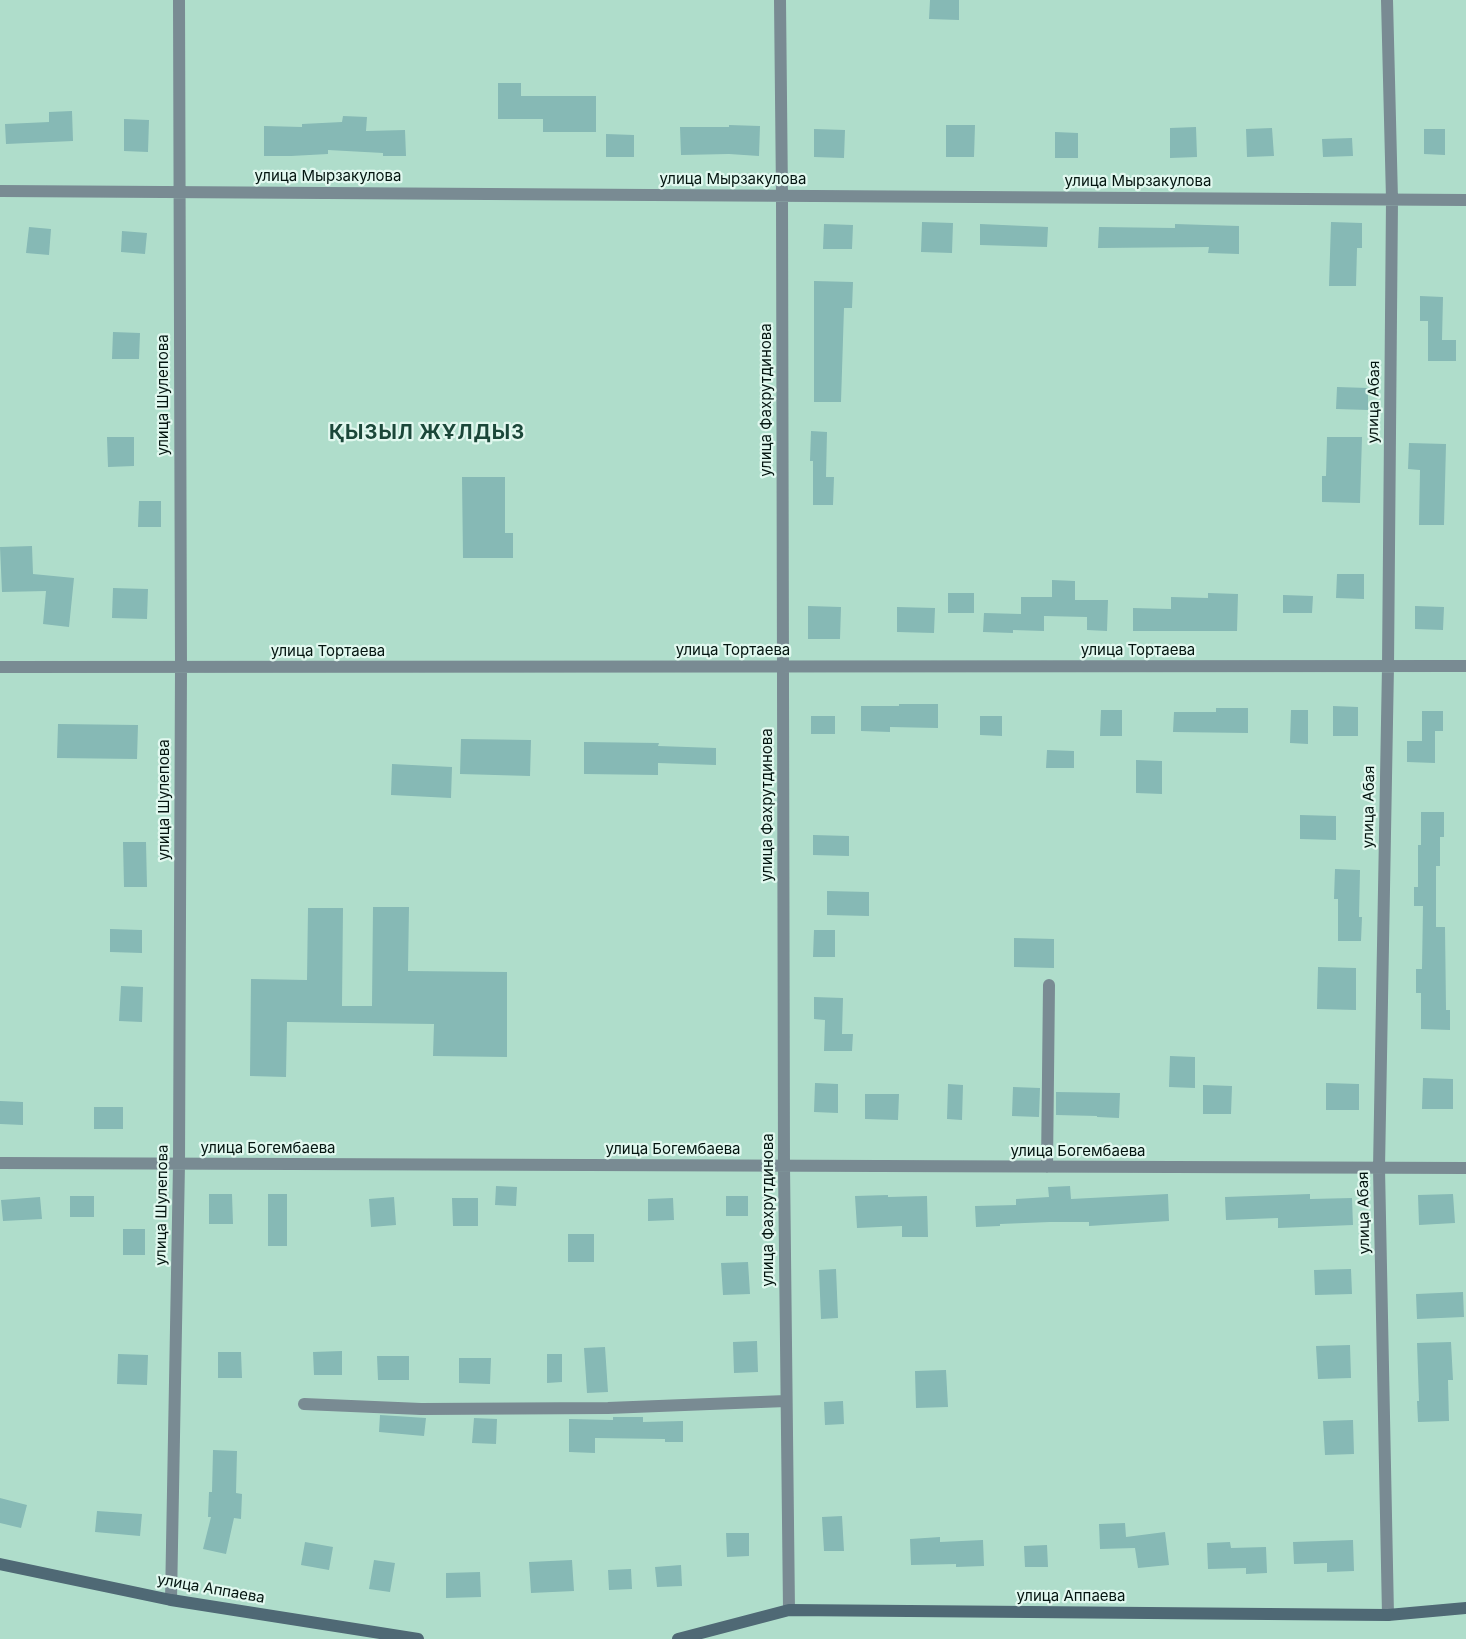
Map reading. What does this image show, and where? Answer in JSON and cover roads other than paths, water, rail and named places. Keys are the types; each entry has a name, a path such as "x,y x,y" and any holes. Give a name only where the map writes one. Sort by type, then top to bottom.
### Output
{"main road":[{"name":"улица Аппаева","path":"0,1564 172,1600 418,1639"},
{"name":"улица Аппаева","path":"678,1639 789,1610 1388,1615 1466,1608"}],"street":[{"name":"улица Шулепова","path":"172,1600 179,1164 181,667 178,0"},
{"name":"улица Фахрутдинова","path":"780,0 784,1166 789,1610"},
{"name":"улица Абая","path":"1387,0 1392,199 1388,666 1379,1168 1388,1615"},
{"name":"улица Мырзакулова","path":"0,191 1466,200"},
{"name":"улица Тортаева","path":"0,667 1466,666"},
{"path":"1047,1167 1049,985"},
{"name":"улица Богембаева","path":"0,1163 1466,1168"},
{"path":"304,1404 421,1409 608,1408 786,1400"}],"district":[{"name":"ҚЫЗЫЛ ЖҰЛДЫЗ","path":"427,433"}]}
